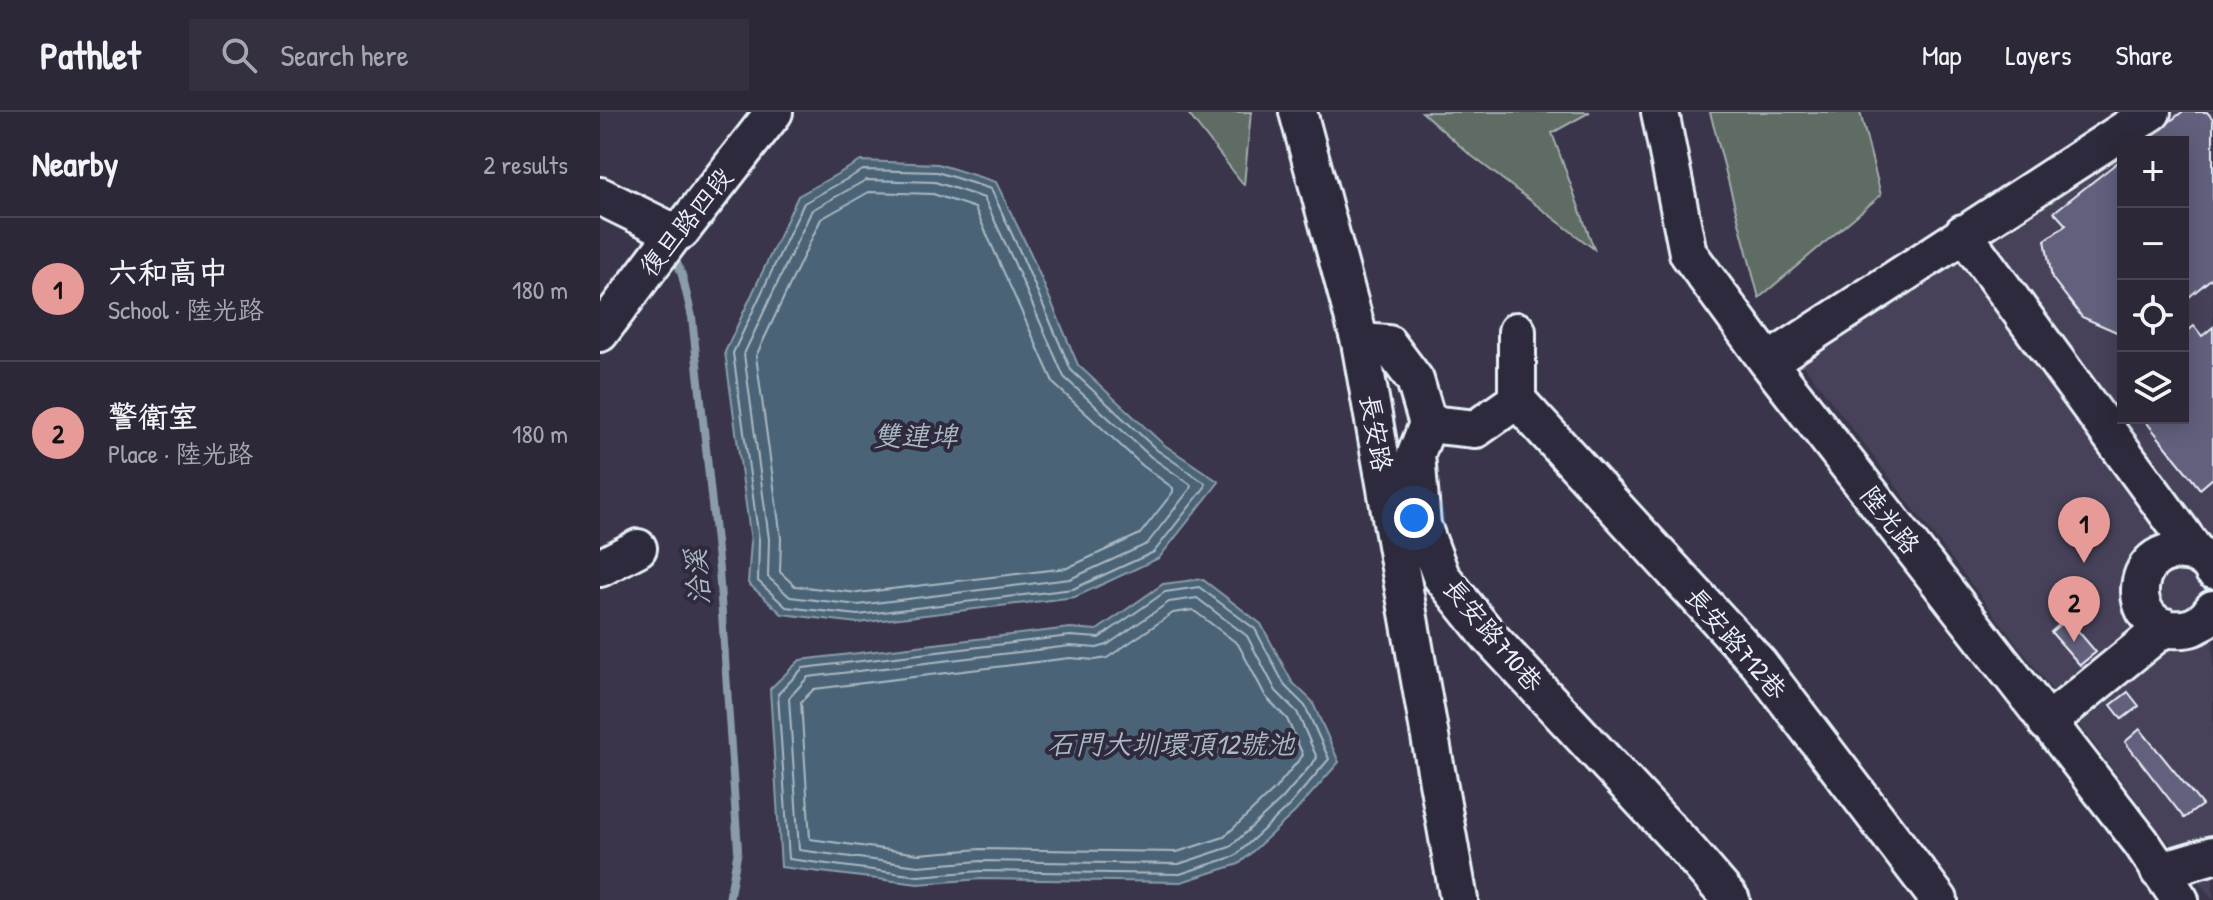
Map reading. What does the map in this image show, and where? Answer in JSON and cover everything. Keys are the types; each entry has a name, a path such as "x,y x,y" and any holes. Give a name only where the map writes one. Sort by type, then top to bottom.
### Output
{"street":[{"name":"復旦路四段","path":"600,333 774,112"},
{"name":"長安路","path":"1298,112 1360,342 1459,900"},
{"name":"陸光路","path":"1660,112 1688,253 1768,362 2141,842 2180,900"},
{"path":"1768,362 2152,112"},
{"path":"600,196 678,232"},
{"path":"1963,233 2206,562"},
{"path":"1360,342 1388,344 1415,380 1428,424 1476,429 1517,400 1517,331"},
{"name":"長安路712巷","path":"1517,400 1759,664 1939,900"},
{"name":"長安路710巷","path":"1428,424 1416,454 1422,525 1441,576 1489,636 1731,900"},
{"path":"600,568 638,548"},
{"path":"2206,562 2185,550 2159,556 2148,564 2142,575 2140,600 2145,612 2154,621 2177,630 2201,623 2213,609"},
{"path":"2047,723 2165,627"},
{"path":"2159,871 2213,855"}],"shaded area":[{"path":"1187,112 1251,112 1244,185"},
{"path":"1422,112 1590,112 1552,133 1594,249 1468,153"},
{"path":"1710,112 1860,112 1881,195 1759,298"},
{"path":"2125,112 2213,112 2213,900 1779,333"}],"water":[{"name":"雙連埤","path":"861,161 938,164 996,182 1030,252 1078,365 1163,444 1219,482 1159,558 1075,597 858,623 782,614 748,583 751,541 725,352 798,196"},
{"name":"石門大圳環頂12號池","path":"1202,579 1261,624 1292,682 1312,701 1339,762 1295,812 1239,864 1181,882 981,879 918,884 781,867 770,689 800,660 1070,628 1097,630 1163,584"}],"building":[{"path":"2182,112 2207,112 2213,119 2213,277 2189,297 2189,136 2152,136"},
{"path":"2117,163 2117,332 2082,317 2052,278 2045,240 2066,225 2054,212"},
{"path":"2194,326 2202,336 2213,327 2213,478 2200,489 2148,424 2189,424 2189,330"},
{"path":"2067,618 2096,652 2080,665 2051,632"},
{"path":"2128,692 2139,706 2122,719 2111,705"},
{"path":"2140,729 2202,805 2184,818 2125,742"}],"waterway":[{"name":"洽溪","path":"673,253 692,317 719,570 738,850 729,900"}],"place":[{"name":"六和高中","path":"2084,563"},
{"name":"警衛室","path":"2074,642"}]}
